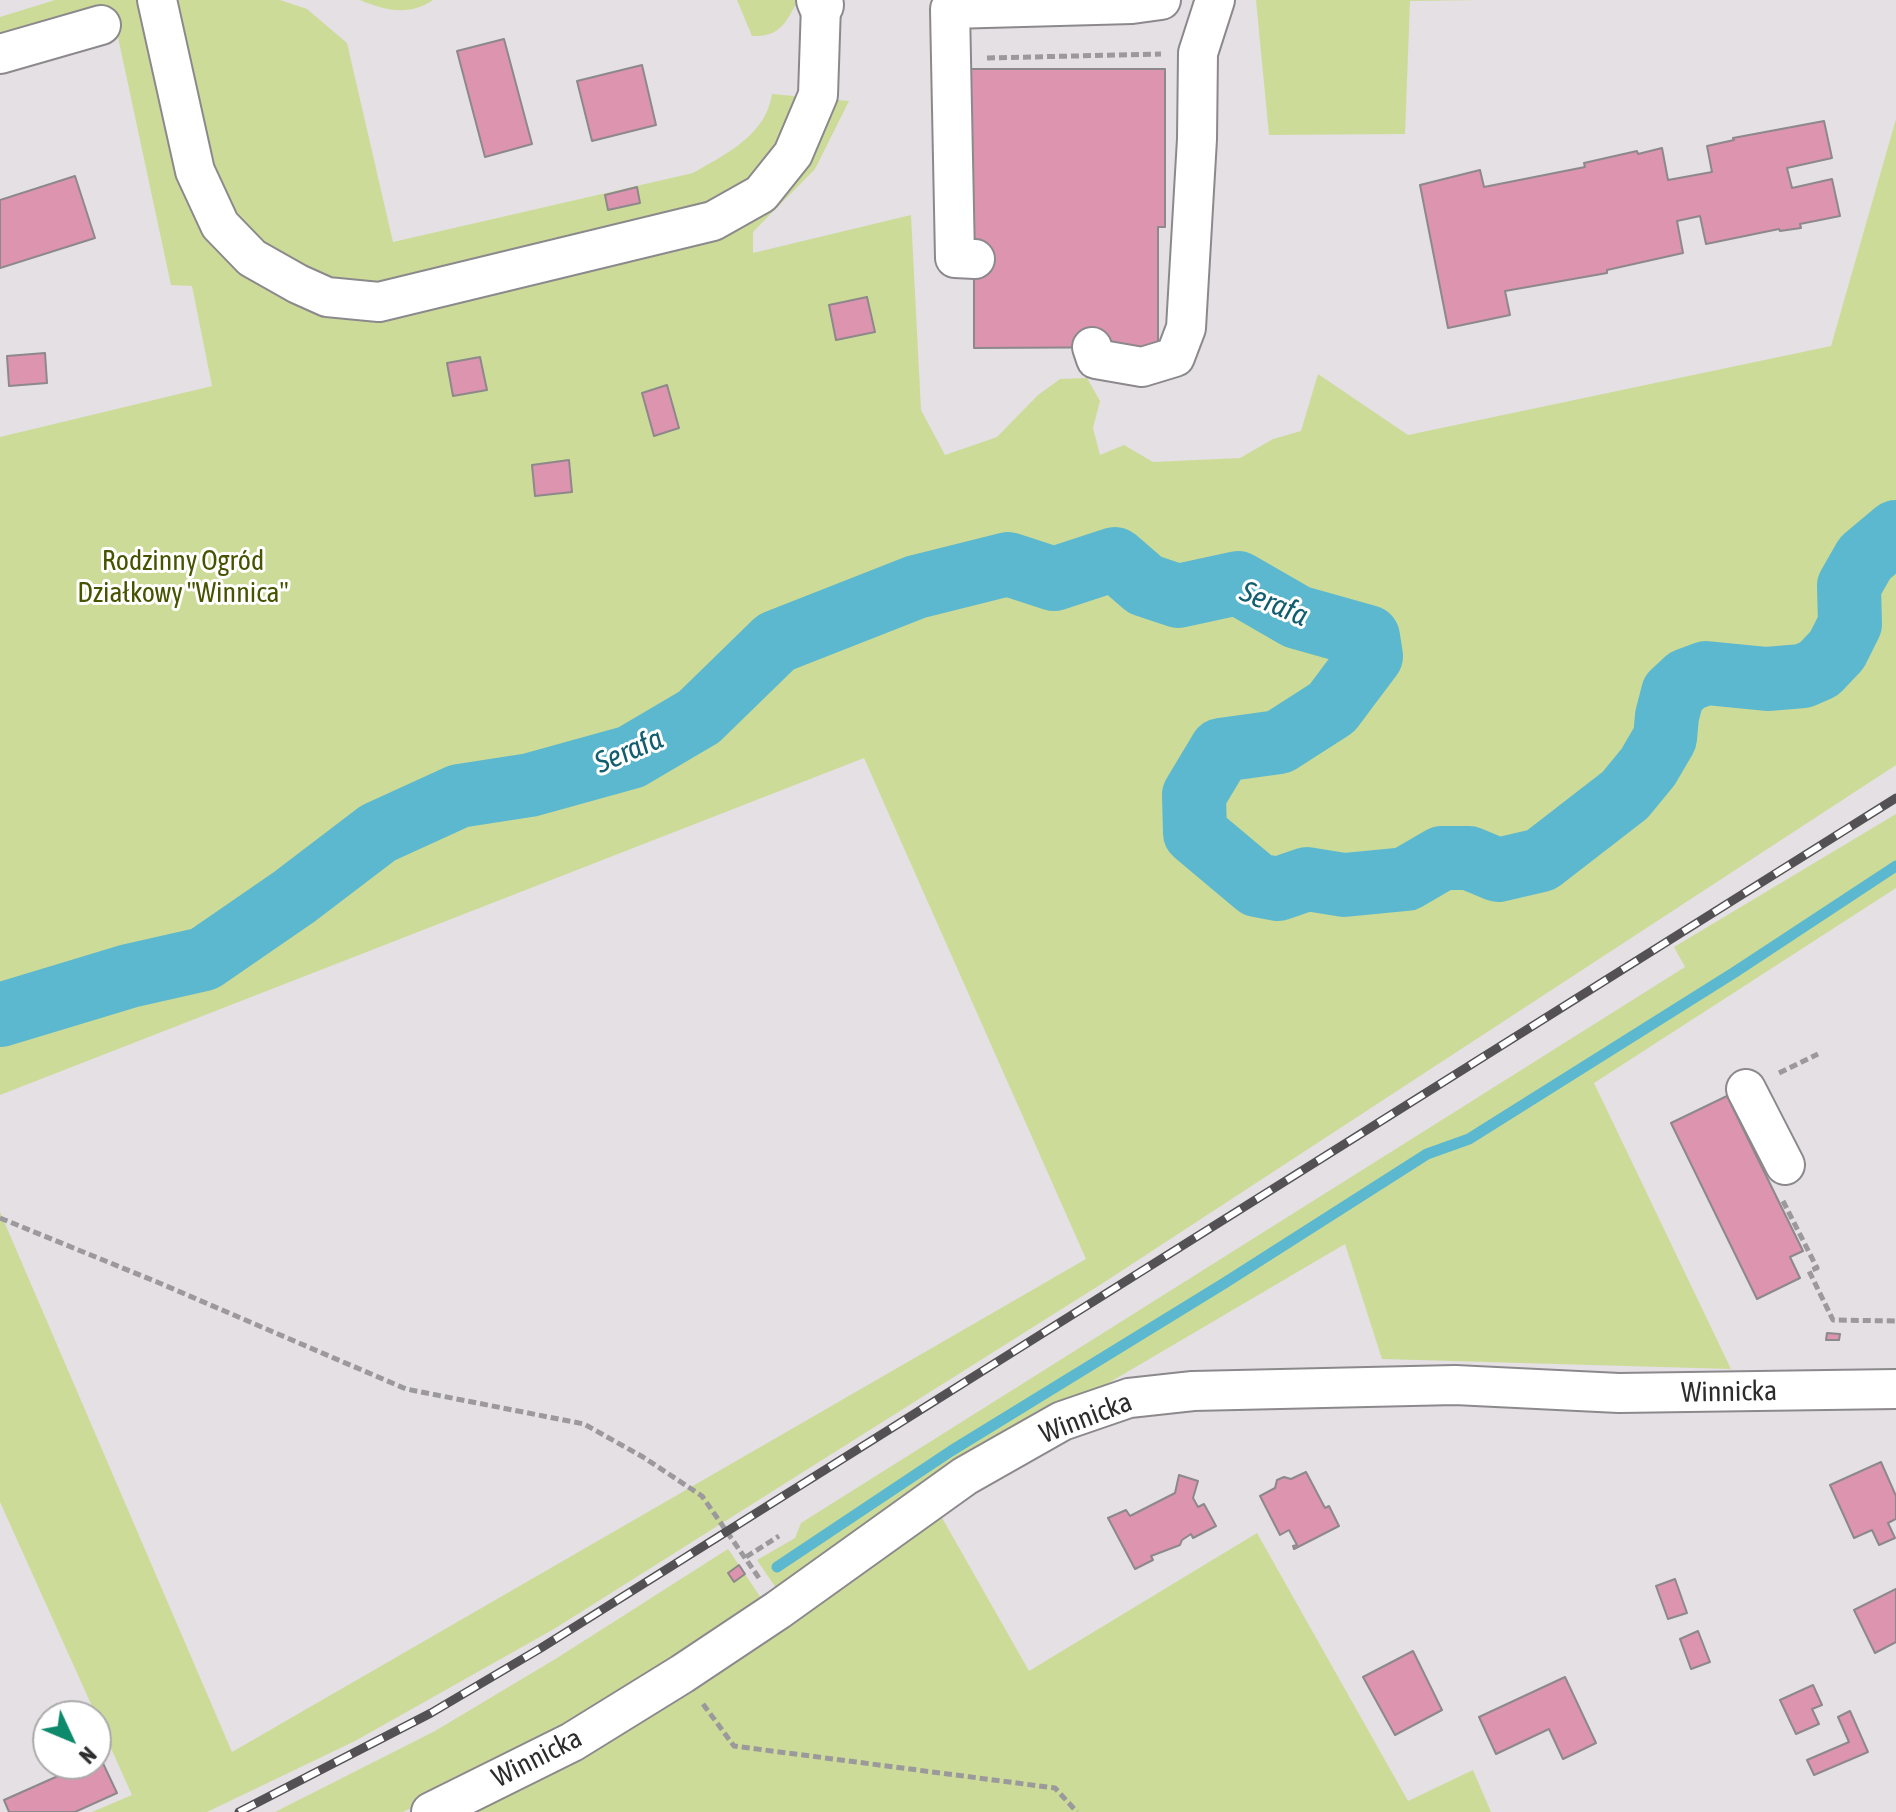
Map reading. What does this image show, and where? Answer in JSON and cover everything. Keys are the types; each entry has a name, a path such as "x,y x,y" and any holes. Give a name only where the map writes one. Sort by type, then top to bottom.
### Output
{"street":[{"path":"975,259 955,258 950,9 996,4 1132,4 1161,0"},
{"path":"1092,347 1096,359 1142,367 1175,357 1186,328 1197,139 1198,53 1215,0"},
{"path":"158,2 195,171 220,225 252,258 298,284 327,297 379,302 713,221 761,194 793,154 818,95 821,2"},
{"path":"0,54 101,25"},
{"path":"1746,1089 1785,1165"},
{"name":"Winnicka","path":"431,1812 572,1742 682,1674 778,1610 965,1476 1062,1421 1129,1398 1193,1391 1455,1385 1619,1393 1896,1389"}],"path":[{"path":"951,59 1198,53"},
{"path":"0,1218 406,1389 584,1424 643,1457 702,1496 746,1557 779,1536"},
{"path":"682,1674 734,1746 1055,1788 1077,1812"}],"green space":[{"name":"Rodzinny Ogród Działkowy \"Winnica\"","path":"55,0 280,0 307,9 347,43 393,242 693,173 743,142 753,132 762,121 772,94 849,101 815,169 753,232 753,253 911,215 921,410 945,455 997,437 1038,395 1060,379 1087,378 1100,401 1093,428 1100,455 1124,445 1153,462 1240,458 1273,439 1301,431 1318,374 1408,435 1831,346 1896,119 1896,765 1103,1283 554,1629 355,1741 207,1812 92,1812 132,1795 112,1751 112,1700 89,1700 0,1502 0,1212 232,1752 1086,1259 864,758 0,1095 0,437 212,386 192,286 171,285 112,9 0,44 0,17"},
{"path":"360,0 433,0 415,8 397,10"},
{"path":"737,0 798,0 776,31 752,36"},
{"path":"1256,0 1478,0 1410,1 1405,134 1269,135"},
{"path":"1896,814 1896,888 1594,1083 1731,1369 1382,1359 1345,1244 986,1455 780,1594 757,1560 795,1538 801,1523 1685,967 1674,947"},
{"path":"937,1509 1029,1671 1257,1533 1408,1801 1473,1770 1491,1812 471,1812"},
{"path":"728,1549 739,1565 728,1573 734,1582 745,1574 765,1604 538,1745 403,1812 275,1812 435,1731"}],"building":[{"path":"504,39 532,144 485,157 457,51"},
{"path":"642,65 656,125 592,141 577,81"},
{"path":"966,69 1165,69 1165,227 1158,227 1158,347 974,348 974,227 966,228"},
{"path":"1824,121 1832,158 1787,168 1792,188 1832,179 1840,216 1800,224 1801,228 1779,229 1706,244 1700,216 1677,221 1683,253 1607,270 1607,273 1505,291 1510,315 1448,328 1420,185 1480,170 1484,187 1585,167 1584,163 1637,151 1638,154 1662,148 1668,180 1712,172 1707,146"},
{"path":"75,176 95,238 0,268 0,200"},
{"path":"637,187 640,203 608,210 605,195"},
{"path":"867,297 875,332 836,340 829,305"},
{"path":"45,353 47,383 9,386 7,356"},
{"path":"480,357 487,390 453,396 447,363"},
{"path":"667,385 679,428 654,436 642,393"},
{"path":"569,460 572,492 535,496 532,465"},
{"path":"1727,1096 1803,1251 1790,1257 1800,1278 1757,1299 1671,1123"},
{"path":"1827,1333 1840,1334 1839,1340 1826,1340"},
{"path":"1881,1462 1896,1496 1896,1519 1888,1523 1895,1538 1879,1545 1872,1530 1854,1538 1830,1485"},
{"path":"1306,1472 1325,1508 1329,1506 1339,1526 1294,1549 1293,1546 1297,1545 1289,1530 1280,1535 1260,1496 1275,1488 1277,1480 1284,1477 1291,1479"},
{"path":"1179,1475 1198,1481 1193,1498 1198,1507 1204,1504 1216,1526 1193,1538 1191,1534 1180,1545 1151,1556 1153,1560 1135,1569 1108,1518 1126,1510 1130,1516 1175,1493"},
{"path":"739,1565 745,1574 734,1582 728,1573"},
{"path":"1675,1579 1687,1613 1668,1619 1656,1586"},
{"path":"1896,1589 1896,1642 1875,1653 1854,1610"},
{"path":"1698,1631 1710,1662 1691,1669 1680,1639"},
{"path":"1413,1651 1442,1710 1395,1735 1363,1677"},
{"path":"1565,1677 1596,1743 1563,1759 1549,1729 1496,1754 1479,1717"},
{"path":"1813,1685 1822,1705 1812,1709 1819,1724 1796,1734 1780,1700"},
{"path":"1850,1711 1868,1752 1814,1775 1807,1760 1849,1742 1838,1717"},
{"path":"49,1780 111,1780 117,1793 75,1812 9,1812 4,1800"}],"waterway":[{"name":"Serafa","path":"0,1015 129,976 204,959 294,897 378,833 459,796 530,785 631,757 699,717 776,642 916,587 1008,564 1054,579 1115,559 1145,585 1178,596 1238,583 1297,617 1368,637 1371,656 1332,708 1279,742 1221,750 1194,795 1195,833 1257,885 1278,889 1307,879 1344,885 1406,879 1442,858 1469,858 1498,870 1541,860 1625,795 1648,767 1665,738 1673,693 1687,680 1706,673 1767,679 1803,676 1819,669 1837,650 1850,624 1849,586 1865,558 1896,532"},
{"path":"777,1567 951,1451 1427,1154 1469,1139 1735,972 1896,866"}],"railway":[{"path":"239,1812 431,1713 541,1648 1896,798"}]}
